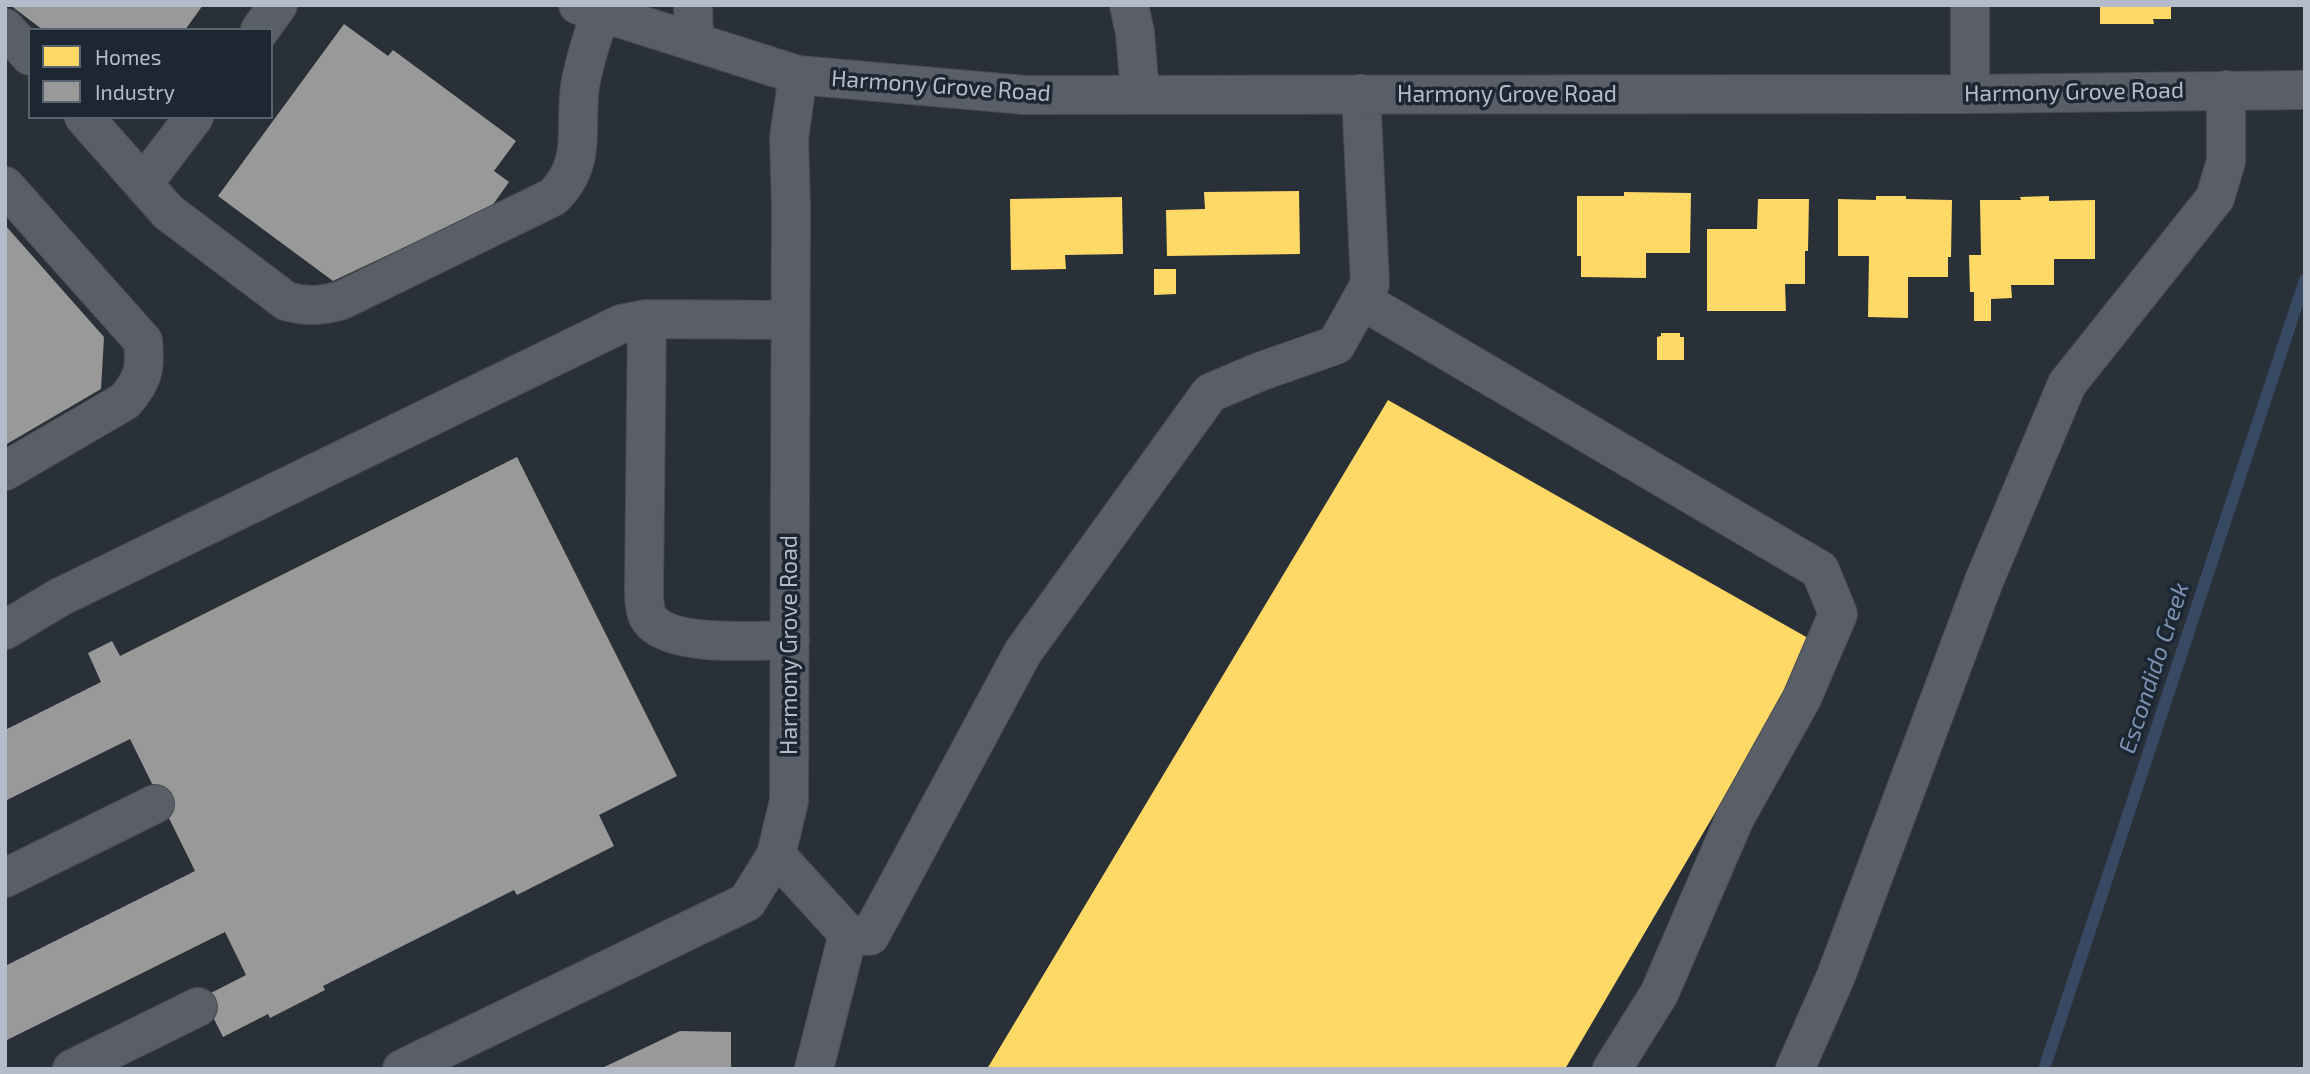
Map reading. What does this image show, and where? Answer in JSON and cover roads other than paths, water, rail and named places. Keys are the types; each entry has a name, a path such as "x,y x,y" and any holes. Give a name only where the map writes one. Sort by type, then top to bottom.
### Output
{"street":[{"path":"261,28 278,5"},
{"path":"1129,5 1135,33 1140,94"},
{"path":"1970,5 1970,94"},
{"path":"86,119 168,212 286,301 303,306 323,305 342,300 553,197 566,184 575,167 579,142 577,113 589,9 694,23 798,75"},
{"path":"5,28 28,54"},
{"name":"Harmony Grove Road","path":"402,1069 747,902 776,855 789,801 789,138 798,75 1025,95 1970,94 2305,90"},
{"path":"1795,1069 1836,976 1984,581 2067,384 2215,198 2226,161 2241,89"},
{"path":"776,855 848,934 870,936 1023,652 1210,393 1259,372 1336,345 1370,285 1361,94"},
{"path":"143,184 192,119"},
{"path":"5,186 143,341 146,364 138,386 125,401 5,471"},
{"path":"1361,300 1820,570 1838,614 1802,698 1735,818 1659,994 1612,1069"},
{"path":"647,319 644,604 649,620 675,636 695,639 790,640"},
{"path":"5,630 60,597 621,324 647,319 790,320"},
{"path":"5,878 155,804"},
{"path":"814,1069 848,934"},
{"path":"72,1069 198,1007"}],"waterway":[{"name":"Escondido Creek","path":"2044,1069 2305,280"}]}
